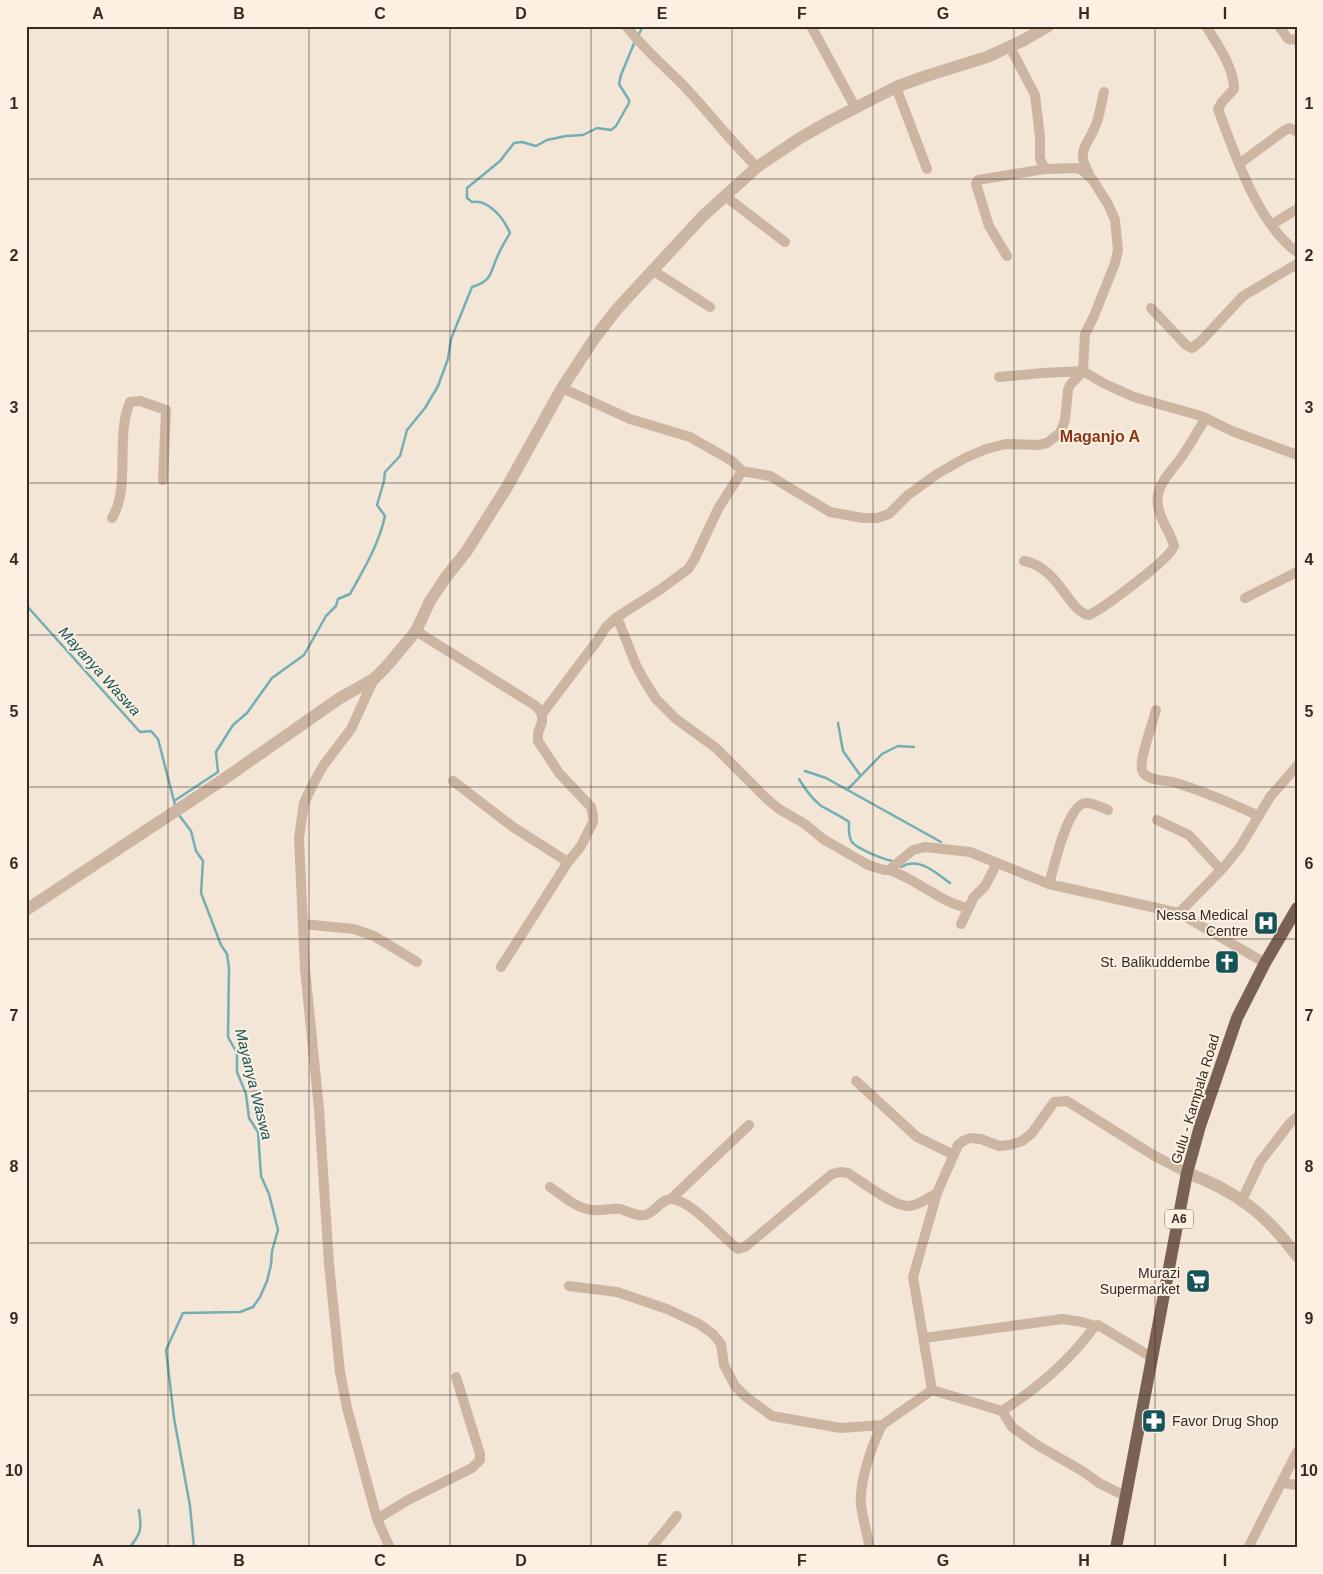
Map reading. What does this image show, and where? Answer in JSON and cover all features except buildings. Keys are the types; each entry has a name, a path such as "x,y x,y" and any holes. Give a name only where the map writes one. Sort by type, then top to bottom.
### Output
{"main road":[{"name":"Gulu - Kampala Road","path":"1116,1548 1188,1173 1200,1126 1237,1018 1264,963 1297,908"}],"street":[{"path":"626,26 654,58 683,85 740,151 757,167"},
{"path":"812,26 855,107"},
{"path":"26,910 340,698 374,679 405,646 416,631 430,600 466,552 502,495 562,388 594,339 617,309 703,216 757,167 800,138 855,107 896,87 987,57 1010,47 1048,26"},
{"path":"1206,26 1227,63 1234,83 1234,88 1218,109 1239,164 1250,190 1271,226 1287,245 1297,252"},
{"path":"1279,26 1288,39 1297,40"},
{"path":"1010,47 1035,94 1040,137 1040,160 1045,169"},
{"path":"896,87 927,169"},
{"path":"562,388 630,419 690,437 732,461 742,471 770,476 830,512 863,518 878,518 889,514 908,495 937,474 964,458 986,449 1006,444 1038,445 1048,442 1060,433 1065,420 1068,390 1070,385 1083,371 1085,334 1115,263 1118,250 1115,220 1108,204 1084,165 1083,158 1084,146 1096,126 1104,92"},
{"path":"1239,164 1285,130 1290,128 1297,132"},
{"path":"1008,256 989,226 976,184 978,180 1045,169 1077,168 1092,179"},
{"path":"724,196 785,242"},
{"path":"1271,226 1297,209"},
{"path":"1151,308 1186,345 1192,348 1202,341 1244,296 1297,264"},
{"path":"652,270 710,307"},
{"path":"999,377 1043,372 1083,371 1103,383 1134,397 1206,418 1232,431 1297,455"},
{"path":"112,518 120,496 122,440 126,410 130,402 140,401 166,410 163,480"},
{"path":"1024,560 1046,570 1066,592 1076,607 1082,613 1089,615 1161,563 1172,552 1174,546 1160,514 1157,504 1158,493 1164,480 1183,456 1206,418"},
{"path":"542,714 597,641 606,626 688,569 718,509 742,471"},
{"path":"1245,598 1297,572"},
{"path":"617,617 636,665 656,699 676,719 716,748 779,809 805,824 824,840 868,865 901,874 956,906 968,908"},
{"path":"416,631 536,706 542,714 538,741 559,774 591,807 593,822 581,846 568,862 501,966"},
{"path":"374,679 351,729 323,766 304,803 300,838 306,969 319,1108 329,1264 340,1372 347,1408 377,1519 390,1548"},
{"path":"1156,710 1142,760 1144,775 1172,782 1230,802 1259,816"},
{"path":"1179,913 1221,870 1240,847 1270,797 1297,766"},
{"path":"452,781 513,827 568,862"},
{"path":"1049,884 1061,841 1075,809 1087,802 1108,810"},
{"path":"1158,820 1189,835 1221,870"},
{"path":"889,870 913,850 925,847 970,852 1049,884 1179,913 1264,963"},
{"path":"961,924 974,897 985,886 997,863"},
{"path":"303,924 354,929 374,936 417,962"},
{"path":"856,1081 917,1137 954,1155"},
{"path":"932,1390 912,1277 937,1193 958,1146 970,1138 981,1139 999,1146 1010,1146 1022,1142 1032,1133 1054,1102 1067,1101 1153,1155 1188,1173 1212,1182 1242,1200 1266,1218 1283,1236 1297,1256"},
{"path":"1242,1200 1260,1162 1290,1123 1297,1117"},
{"path":"550,1187 582,1208 592,1210 619,1209 641,1216 649,1214 671,1199 749,1125"},
{"path":"671,1199 693,1209 738,1249 745,1248 832,1174 848,1173 897,1204 908,1206 922,1202 937,1193"},
{"path":"569,1286 617,1292 667,1309 699,1324 714,1334 721,1344 724,1365 735,1386 746,1397 772,1416 841,1428 882,1425 932,1390"},
{"path":"924,1338 1062,1319 1101,1326 1153,1358"},
{"path":"1002,1411 1015,1403 1066,1361 1095,1326"},
{"path":"377,1519 408,1500 472,1468 480,1460 480,1454 456,1376"},
{"path":"932,1390 1002,1411 1012,1427 1037,1445 1084,1472 1099,1483 1125,1496"},
{"path":"870,1548 861,1503 864,1477 870,1452 882,1425"},
{"path":"1248,1548 1297,1452"},
{"path":"1282,1483 1297,1485"},
{"path":"651,1548 677,1516"}],"waterway":[{"name":"Mayanya Waswa","path":"638,36 643,26"},
{"name":"Mayanya Waswa","path":"174,801 218,772 216,752 233,725 247,713 272,678 304,655 326,616 336,606 338,599 350,594 370,556 385,516 377,505 385,472 400,456 407,430 425,408 438,386 448,359 451,339 472,287 484,282 490,275 499,252 510,233 495,211 484,204 472,202 467,198 467,188 500,161 514,143 522,142 536,146 547,140 583,135 597,128 611,130 616,126 629,103 619,84 635,41"},
{"name":"Mayanya Waswa","path":"26,605 140,732 151,731 158,739 175,805"},
{"path":"838,723 843,751 860,775"},
{"path":"848,789 882,754 898,746 914,747"},
{"path":"805,771 826,778 941,842"},
{"path":"799,779 808,793 817,802 849,822 850,838 855,845 893,863"},
{"name":"Mayanya Waswa","path":"179,815 191,831 196,851 203,861 201,893 221,945 227,954 229,968 228,1037 237,1053 237,1072 246,1094 249,1118 258,1132 261,1176 269,1194 278,1230 267,1281 253,1307 240,1312 183,1313 166,1350 174,1418 190,1506 194,1548"},
{"path":"901,867 914,863 921,865 950,883"},
{"path":"129,1548 140,1531 139,1510"}],"place":[{"name":"Nessa Medical Centre","path":"1266,923"},
{"name":"St. Balikuddembe","path":"1227,962"},
{"name":"Murazi Supermarket","path":"1198,1281"},
{"name":"Favor Drug Shop","path":"1154,1421"}],"district":[{"name":"Maganjo A","path":"1100,436"}]}
